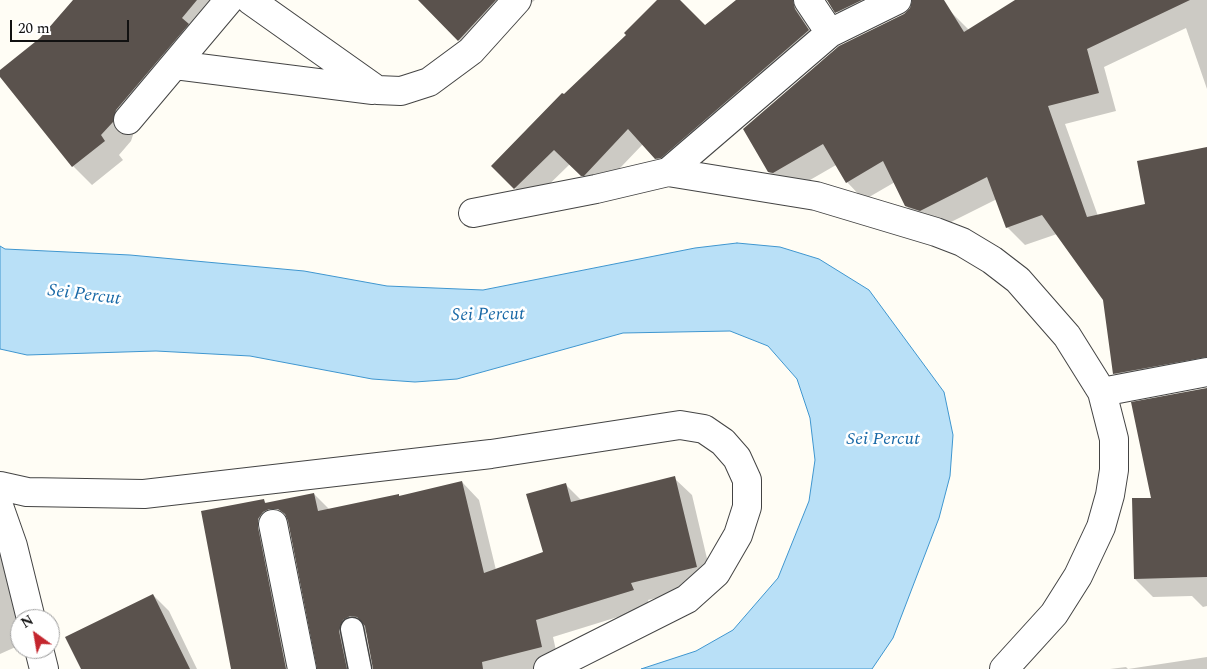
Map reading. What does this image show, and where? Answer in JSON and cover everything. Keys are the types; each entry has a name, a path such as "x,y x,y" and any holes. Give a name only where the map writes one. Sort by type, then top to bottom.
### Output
{"street":[{"path":"128,120 229,0"},
{"path":"250,0 377,90"},
{"path":"175,65 377,90 401,91 429,82 471,51 517,0"},
{"path":"808,0 830,33"},
{"path":"668,172 830,33 897,0"},
{"path":"473,213 596,189 668,172 816,196 936,232 962,242 992,260 1018,280 1067,336 1102,392 1114,447 1110,495 1101,526 1078,576 1054,614 1004,669"},
{"path":"1102,392 1207,372"},
{"path":"0,486 27,492 144,494 491,454 680,425 704,429 723,442 737,458 747,480 747,507 738,535 716,573 687,598 548,669"},
{"path":"0,509 13,546 29,609"},
{"path":"273,524 302,669"}],"lane":[{"path":"352,629 360,669"}],"water":[{"name":"Sei Percut","path":"737,243 780,247 819,259 869,290 944,392 953,435 950,476 939,518 893,638 872,669 641,669 696,651 733,630 778,578 809,501 815,460 810,418 797,379 768,346 730,331 623,333 457,379 415,382 372,379 250,356 156,351 27,355 0,349 0,246 5,249 130,255 304,271 387,286 483,290 695,248"}],"building":[{"path":"73,0 197,0 182,18 189,24 116,110 113,122 101,135 105,141 72,167 0,77 0,70 40,38"},
{"path":"418,0 496,0 458,41"},
{"path":"657,0 680,0 705,25 736,0 793,0 795,9 809,30 661,158 655,159 628,129 584,176 581,176 554,150 514,189 491,166 562,93 564,94 626,35 624,33"},
{"path":"827,0 862,0 835,13"},
{"path":"912,0 944,0 964,32 1015,0 1190,0 1087,49 1099,93 1048,106 1087,217 1145,204 1137,161 1207,147 1207,357 1113,374 1103,300 1042,215 1006,228 987,177 920,211 905,206 883,161 846,183 823,144 773,173 768,172 743,129 839,46 904,14 910,8"},
{"path":"1207,388 1207,577 1134,579 1132,498 1151,498 1131,402"},
{"path":"675,476 697,567 631,583 634,590 536,620 542,647 482,662 483,669 373,669 365,626 357,617 350,616 343,620 339,631 347,669 317,669 288,521 285,514 278,509 269,509 263,512 258,519 258,527 286,669 231,669 201,511 264,499 265,503 314,493 318,511 399,494 399,496 462,481 484,573 543,552 526,494 566,483 571,502"},
{"path":"153,594 190,669 81,669 65,637"}]}
